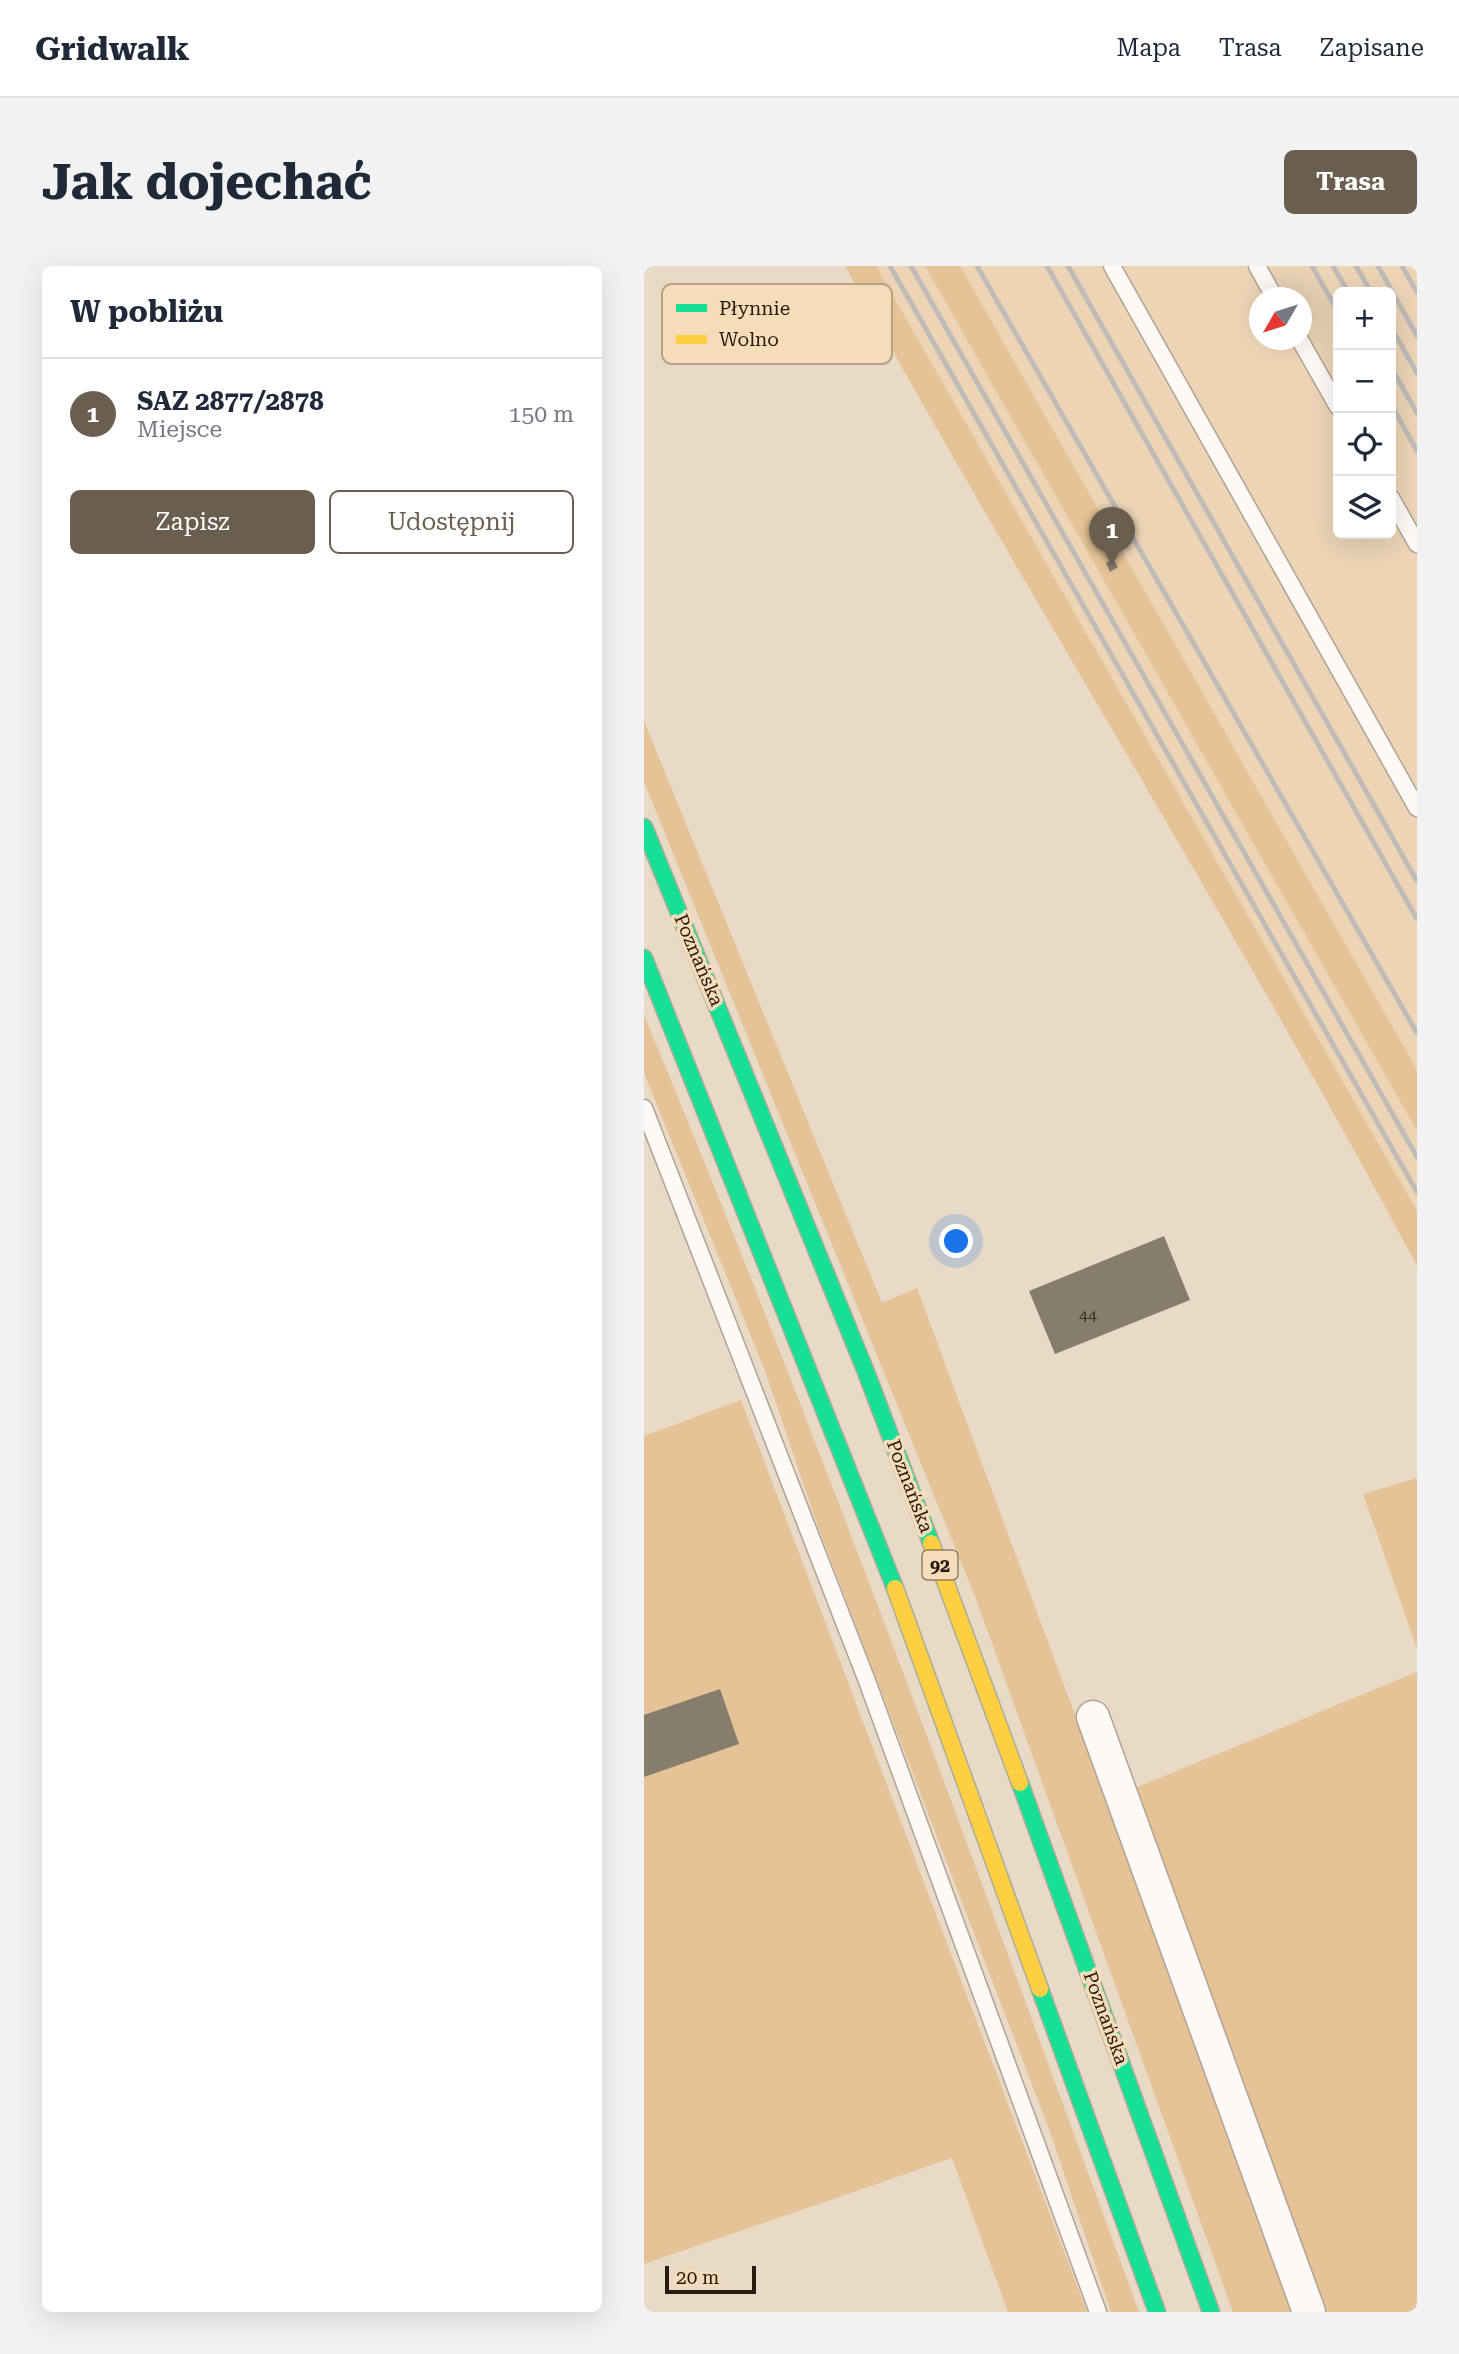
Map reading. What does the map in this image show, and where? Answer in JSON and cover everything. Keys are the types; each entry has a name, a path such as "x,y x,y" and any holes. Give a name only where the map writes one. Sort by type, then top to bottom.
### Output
{"main road":[{"name":"Poznańska","path":"644,827 866,1371 957,1610 1211,2312"},
{"name":"92","path":"644,958 888,1568 1157,2312"}],"street":[{"path":"1093,1717 1309,2312"}],"lane":[{"path":"1112,266 1417,808"},
{"path":"1257,266 1269,287"},
{"path":"1306,350 1333,398"},
{"path":"1396,507 1417,544"},
{"path":"644,1108 867,1681 1098,2312"}],"shaded area":[{"path":"845,266 876,266 886,284 855,284"},
{"path":"876,266 925,266 1417,1131 1417,1211 892,294 892,284 886,284"},
{"path":"925,266 960,266 1417,1070 1417,1131"},
{"path":"960,266 1417,266 1417,1070"},
{"path":"892,294 1417,1211 1417,1266 1206,889 892,349"},
{"path":"644,721 882,1303 917,1288 1296,2312 1233,2312 976,1599 644,782"},
{"path":"644,1015 837,1498 1139,2312 1111,2312 1049,2129 817,1524 765,1371 644,1073"},
{"path":"741,1400 1087,2312 1008,2312 952,2158 644,2264 644,1436"},
{"path":"1417,1478 1417,1649 1363,1494"},
{"path":"1417,1672 1417,2312 1324,2312 1135,1788"}],"building":[{"path":"1113,559 1118,567 1110,572 1106,563"},
{"path":"1164,1236 1190,1300 1055,1354 1029,1291"},
{"path":"720,1689 739,1744 644,1777 644,1715"}],"railway":[{"path":"890,266 1417,1192"},
{"path":"911,266 1417,1157"},
{"path":"977,266 1417,1033"},
{"path":"1047,266 1417,919"},
{"path":"1068,266 1417,881"},
{"path":"1312,266 1333,303"},
{"path":"1333,266 1345,287"},
{"path":"1356,266 1368,287"},
{"path":"1378,266 1417,336"},
{"path":"1402,266 1417,292"},
{"path":"1396,336 1417,373"},
{"path":"1396,376 1417,413"},
{"path":"1396,413 1417,451"}],"traffic: fast":[{"path":"644,827 866,1372 931,1543"},
{"path":"644,958 895,1588"},
{"path":"1020,1783 1211,2312"},
{"path":"1040,1989 1157,2312"}],"traffic: slow":[{"path":"931,1543 1020,1783"},
{"path":"895,1588 1040,1989"}],"place":[{"name":"SAZ 2877/2878","path":"1112,565"}]}
